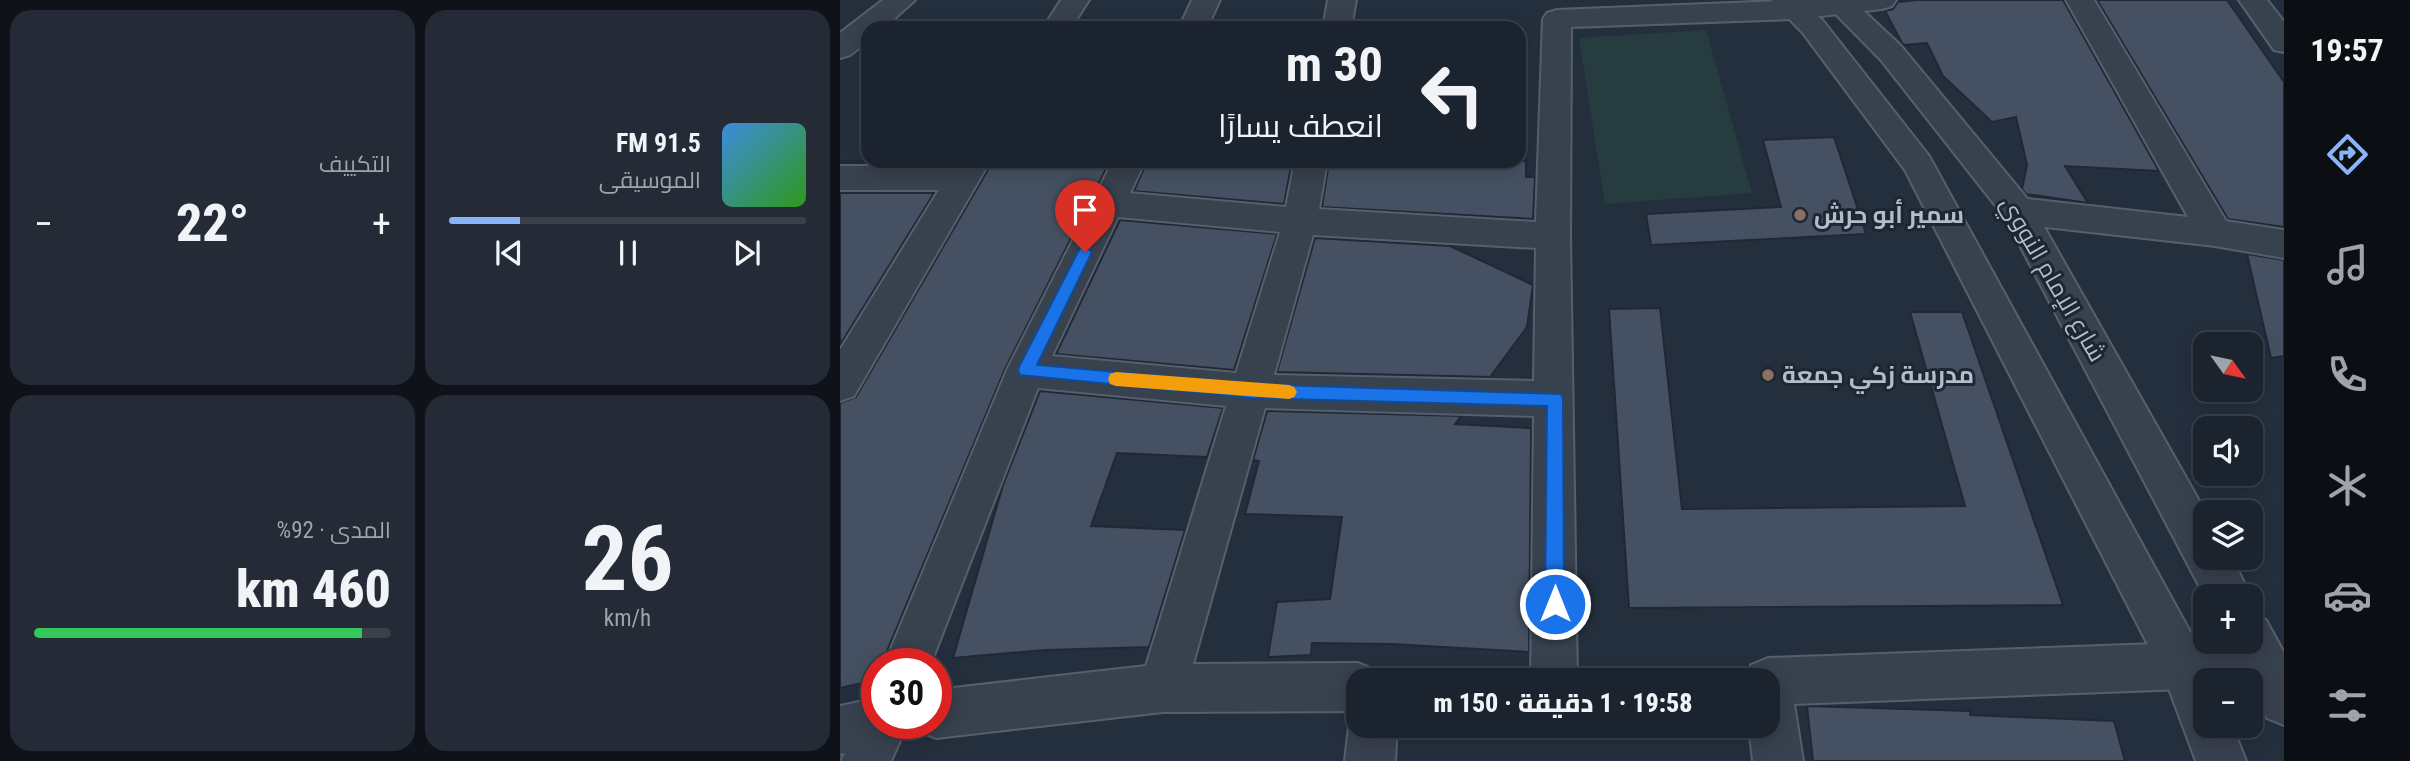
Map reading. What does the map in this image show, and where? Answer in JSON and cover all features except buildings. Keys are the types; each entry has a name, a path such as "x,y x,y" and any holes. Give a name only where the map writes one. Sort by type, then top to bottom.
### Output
{"street":[{"path":"874,21 901,0"},
{"path":"1062,21 1075,0"},
{"path":"1196,21 1206,0"},
{"path":"1338,21 1342,0"},
{"path":"1554,668 1553,236 1557,19 1882,0"},
{"path":"2080,0 2215,233"},
{"path":"2253,0 2284,43"},
{"name":"شارع الإمام النووي","path":"1840,3 1891,53 2018,211 2193,531"},
{"path":"1790,5 1813,27 1918,164 2184,666 2193,689"},
{"path":"840,48 861,31"},
{"path":"914,648 1026,370 1126,168"},
{"path":"1163,688 1300,220 1310,168"},
{"path":"840,178 969,169"},
{"path":"840,384 969,169"},
{"path":"1109,204 1300,220 1553,236"},
{"path":"2018,211 2215,233 2284,244"},
{"path":"1026,370 1250,391 1555,399"},
{"path":"2261,654 2281,688"},
{"path":"1780,683 2184,666 2281,688"},
{"path":"952,712 1163,688 1346,687"},
{"path":"840,730 861,725"},
{"path":"1370,761 1372,738"},
{"path":"1776,738 1779,761"},
{"path":"2212,738 2221,761"},
{"path":"866,761 876,739"}],"green space":[{"path":"1706,30 1752,193 1605,204 1579,38"}],"slow traffic":[{"path":"1116,379 1289,392"}],"place":[{"name":"سمير أبو حرش","path":"1800,215"},
{"name":"مدرسة زكي جمعة","path":"1768,375"}],"route":[{"path":"1085,252 1026,370 1250,391 1555,399 1555,604"}]}
